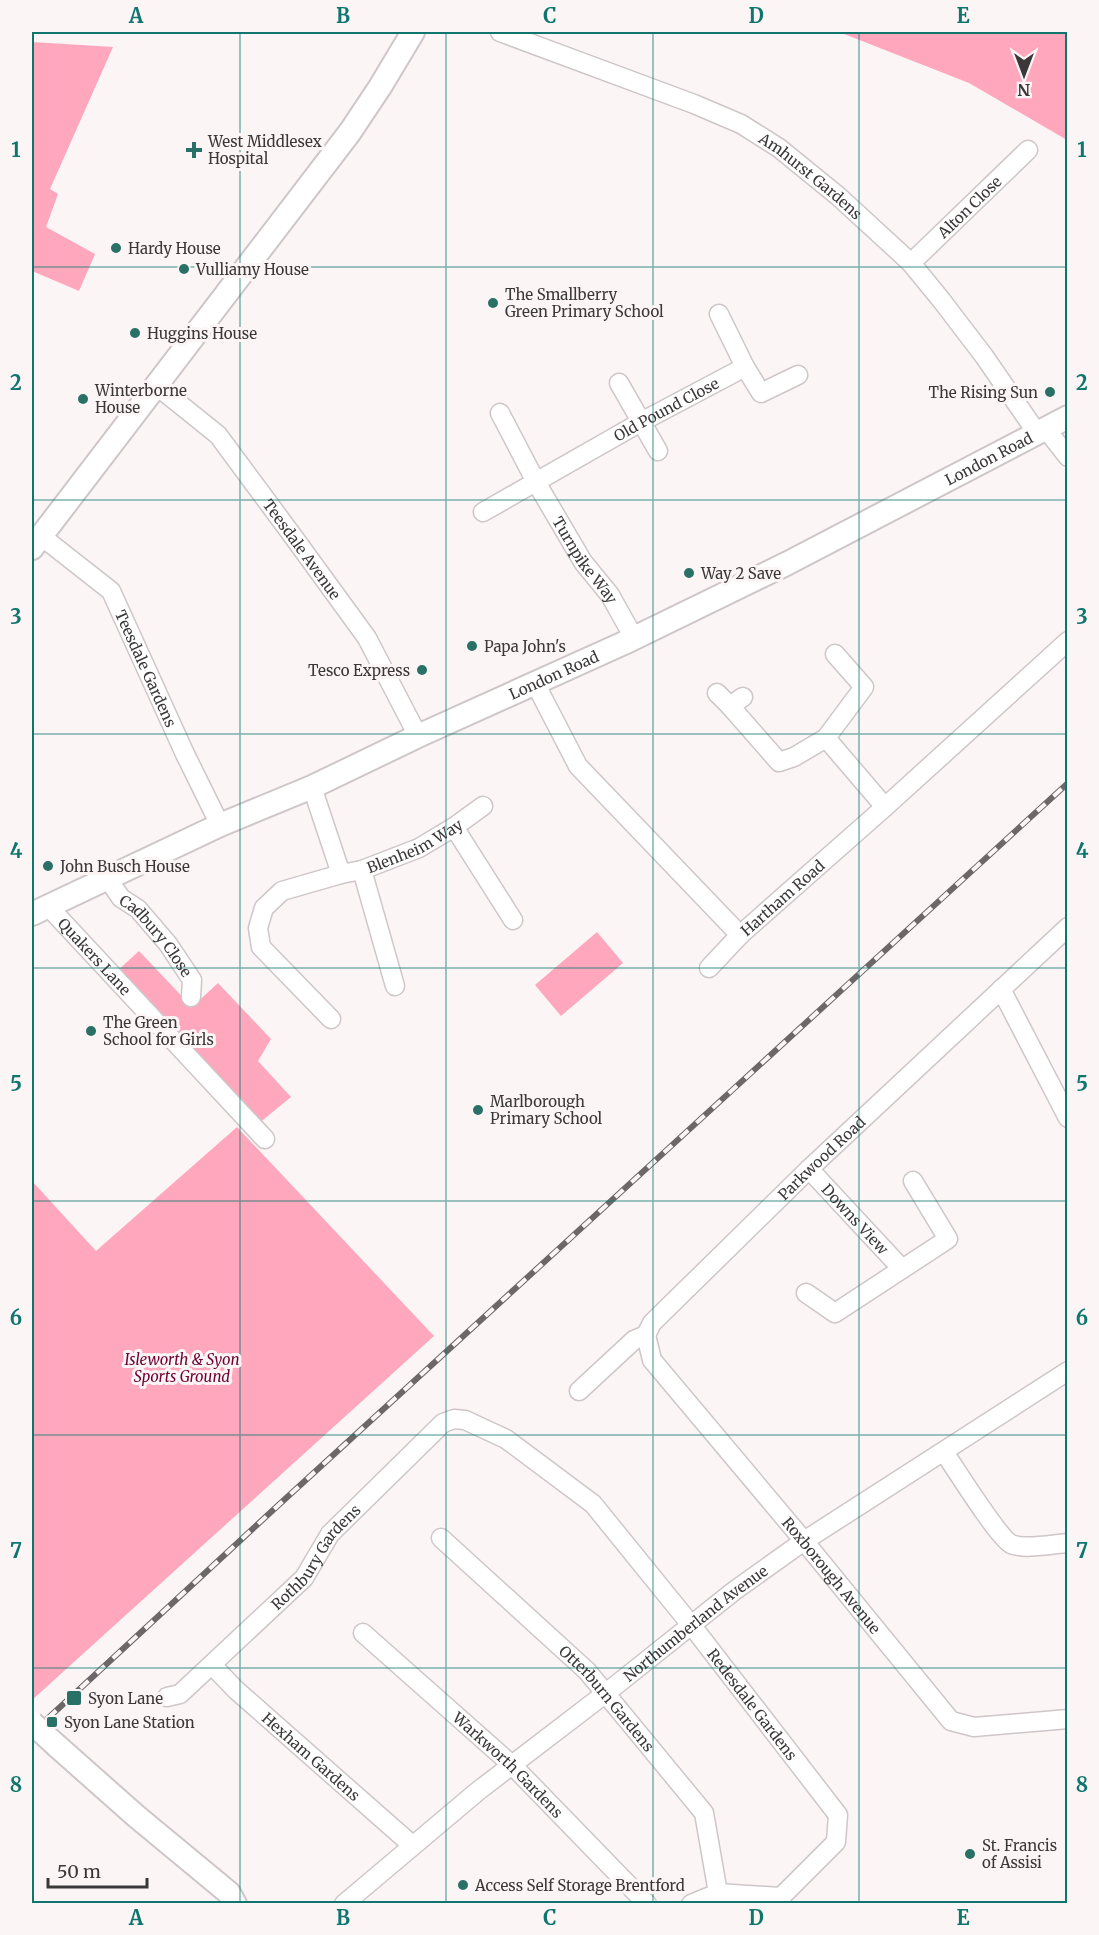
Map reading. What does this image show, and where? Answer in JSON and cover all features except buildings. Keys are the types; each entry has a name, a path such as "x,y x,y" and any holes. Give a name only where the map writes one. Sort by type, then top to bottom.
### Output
{"main road":[{"path":"36,542 350,132 413,32"},
{"name":"London Road","path":"39,910 220,825 312,787 634,638 788,563 1068,417"},
{"path":"32,1723 232,1898 253,1904"}],"street":[{"name":"Amhurst Gardens","path":"500,32 694,104 741,124 783,151 838,196 911,263 1042,431 1068,457"},
{"name":"Alton Close","path":"911,263 1028,150"},
{"path":"719,314 745,367 761,393 798,375"},
{"name":"Old Pound Close","path":"536,482 641,422 745,367"},
{"path":"619,382 658,451"},
{"name":"Teesdale Avenue","path":"157,386 218,435 295,538 367,638 418,736"},
{"name":"Turnpike Way","path":"500,413 536,482 583,562 618,606 634,638"},
{"path":"483,512 536,482"},
{"name":"Teesdale Gardens","path":"36,542 111,591 220,825"},
{"name":"Hartham Road","path":"535,684 578,766 740,935 1068,641"},
{"path":"730,699 779,762 794,757 826,738 869,692 835,654"},
{"path":"826,738 885,807"},
{"path":"312,787 341,874"},
{"name":"Blenheim Way","path":"331,1019 261,947 258,928 264,908 282,891 362,870 419,848 483,806"},
{"path":"454,827 513,920"},
{"path":"362,870 396,986"},
{"name":"Cadbury Close","path":"108,879 121,898 138,909 168,944 192,980 191,998"},
{"name":"Quakers Lane","path":"39,910 265,1139"},
{"name":"Parkwood Road","path":"579,1391 634,1340 646,1335 652,1323 809,1168 1068,927"},
{"path":"709,968 740,935"},
{"path":"1001,989 1068,1118"},
{"name":"Downs View","path":"809,1168 902,1269"},
{"name":"Downs View","path":"806,1293 835,1313 948,1239 913,1181"},
{"name":"Roxborough Avenue","path":"646,1335 652,1360 804,1540 951,1721 974,1726 1068,1719"},
{"name":"Northumberland Avenue","path":"344,1904 412,1845 734,1591 804,1540 1068,1371"},
{"name":"Rothbury Gardens","path":"167,1697 180,1694 304,1578 330,1534 443,1423 454,1419 465,1420"},
{"name":"Redesdale Gardens","path":"465,1420 506,1439 594,1504 691,1625 837,1815 836,1842 781,1897 718,1893 691,1904"},
{"path":"944,1452 996,1529 1011,1544 1028,1546 1068,1543"},
{"name":"Otterburn Gardens","path":"441,1538 587,1671 704,1813 718,1893"},
{"name":"Warkworth Gardens","path":"363,1633 512,1765 647,1904"},
{"name":"Hexham Gardens","path":"212,1665 236,1690 412,1845"}],"green space":[{"path":"839,32 1067,32 1067,140 969,83"},
{"path":"32,42 113,47 50,189 58,194 46,227 95,254 79,291 32,271"},
{"path":"597,932 623,963 561,1016 535,985"},
{"path":"139,951 192,1007 218,983 271,1039 258,1061 291,1097 258,1124 116,972"},
{"name":"Isleworth & Syon Sports Ground","path":"237,1127 434,1336 32,1700 32,1181 96,1251"}],"railway":[{"path":"32,1733 1068,783"}],"place":[{"name":"West Middlesex Hospital","path":"194,150"},
{"name":"Hardy House","path":"116,248"},
{"name":"Vulliamy House","path":"184,269"},
{"name":"The Smallberry Green Primary School","path":"493,303"},
{"name":"Huggins House","path":"135,333"},
{"name":"The Rising Sun","path":"1050,392"},
{"name":"Winterborne House","path":"83,399"},
{"name":"Way 2 Save","path":"689,573"},
{"name":"Papa John's","path":"472,646"},
{"name":"Tesco Express","path":"422,670"},
{"name":"John Busch House","path":"48,866"},
{"name":"The Green School for Girls","path":"91,1031"},
{"name":"Marlborough Primary School","path":"478,1110"},
{"name":"Syon Lane","path":"74,1698"},
{"name":"Syon Lane Station","path":"52,1722"},
{"name":"St. Francis of Assisi","path":"970,1854"},
{"name":"Access Self Storage Brentford","path":"463,1885"}]}
